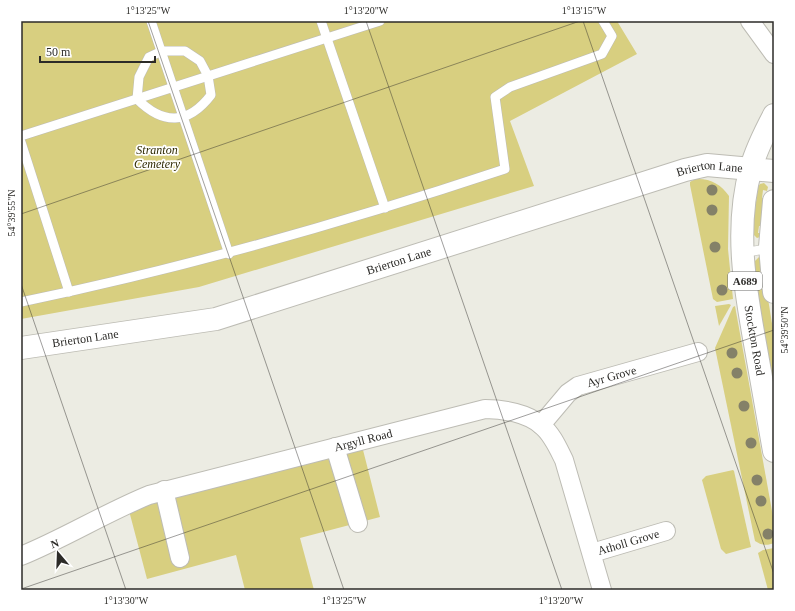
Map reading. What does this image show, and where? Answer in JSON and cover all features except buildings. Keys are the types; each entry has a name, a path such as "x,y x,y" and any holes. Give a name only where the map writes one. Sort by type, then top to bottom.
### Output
{"main road":[{"name":"Stockton Road","path":"774,115 751,168 744,200 742,230 744,280 774,451"},
{"name":"Brierton Lane","path":"21,348 216,319 673,173 707,166 751,168 774,171"},
{"name":"A689","path":"774,201 772,248 774,292"}],"street":[{"path":"750,21 772,43"},
{"name":"Ayr Grove","path":"541,425 568,393 578,386 698,352"},
{"name":"Argyll Road","path":"21,556 40,548 122,506 164,490 486,409 514,413 541,425"},
{"path":"541,425 557,447 564,460 602,590"},
{"path":"335,447 358,523"},
{"path":"164,490 180,558"},
{"name":"Atholl Grove","path":"592,553 666,531"}],"lane":[{"path":"151,21 229,254"},
{"path":"321,21 386,208"},
{"path":"21,136 380,21"},
{"path":"21,302 229,254 386,208 505,169 495,97 510,87 602,54 612,36 603,21"},
{"path":"186,51 200,61 208,76 210,96 201,108 184,118 163,117 150,112 138,99 139,77 142,70 149,57 162,52 186,51"},
{"path":"21,142 69,292"},
{"path":"742,253 772,248"}],"green space":[{"name":"Stranton Cemetery","path":"21,21 617,21 637,54 510,121 534,186 199,287 21,319"},
{"path":"695,179 710,181 719,185 729,196 728,249 733,299 717,302 713,299 690,185 690,182"},
{"path":"764,183 768,187 767,191 763,190 762,198 767,198 763,226 759,226 758,233 762,233 760,237 757,238 752,233 758,187 760,184"},
{"path":"761,255 774,336 774,398 753,263"},
{"path":"731,305 719,326 715,306"},
{"path":"735,306 774,522 774,543 769,545 755,541 715,348 733,307"},
{"path":"361,442 380,517 300,538 314,590 245,590 236,555 147,579 127,503"},
{"path":"733,470 751,547 726,554 721,549 702,480 706,476"},
{"path":"774,548 774,590 768,590 758,553 763,550"}]}
